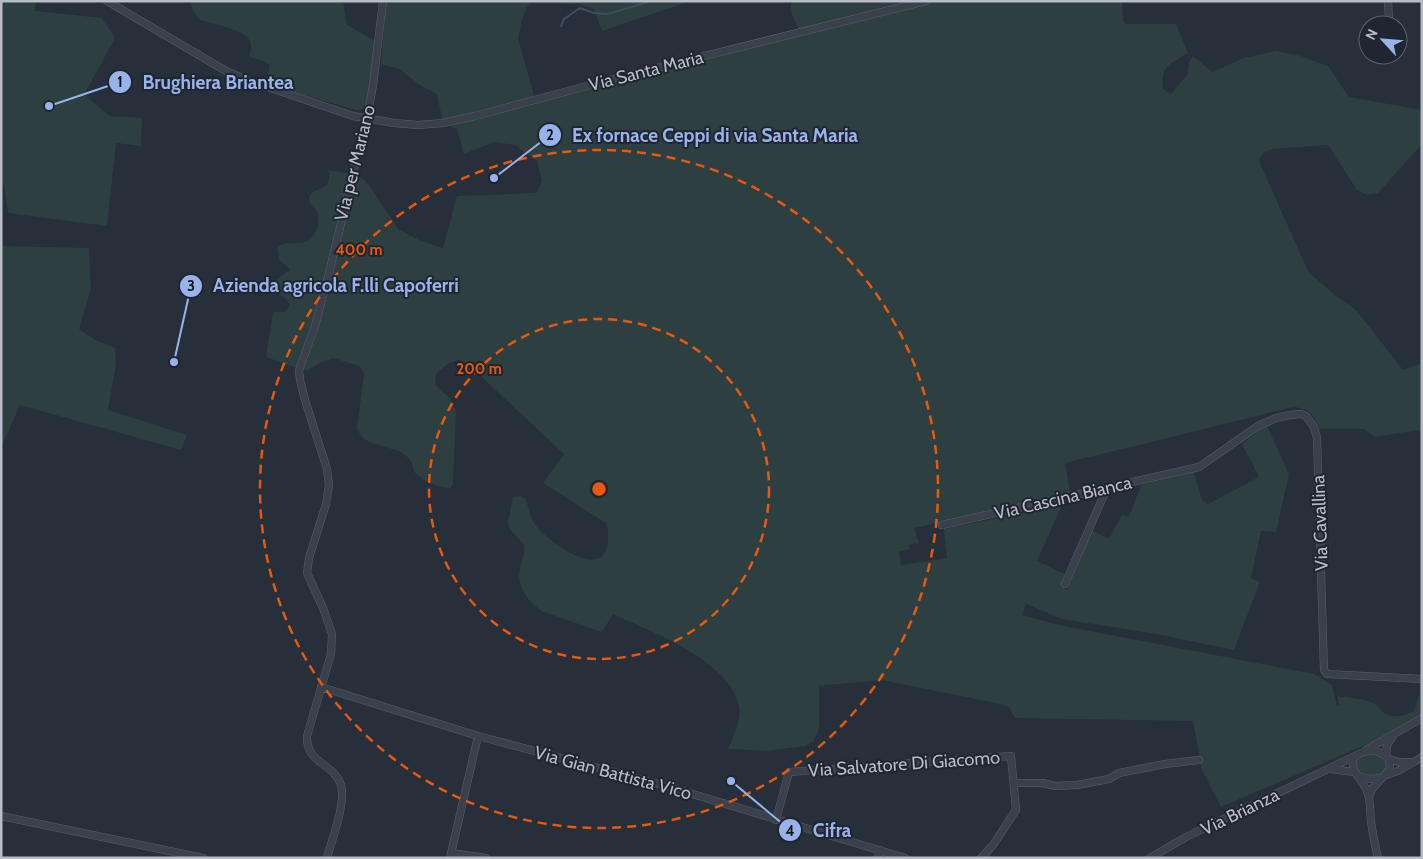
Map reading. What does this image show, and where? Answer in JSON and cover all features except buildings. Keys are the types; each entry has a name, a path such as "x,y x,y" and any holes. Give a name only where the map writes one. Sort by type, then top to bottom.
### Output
{"street":[{"name":"Via Santa Maria","path":"107,1 226,70 247,80 353,116 405,125 442,123 926,1"},
{"name":"Via per Mariano","path":"327,858 342,803 341,785 337,778 311,755 307,736 330,654 332,634 324,608 309,581 307,565 326,504 328,477 305,400 299,370 328,277 374,85 383,1"},
{"path":"1388,1 1389,15"},
{"name":"Via Cavallina","path":"1185,470 1199,467 1258,426 1276,418 1290,415 1301,414 1306,416 1314,427 1317,438 1324,670 1327,674 1422,679"},
{"name":"Via Cascina Bianca","path":"942,525 1185,470"},
{"path":"1066,584 1107,488"},
{"name":"Via Gian Battista Vico","path":"321,687 478,736 666,786 879,854 905,858"},
{"name":"Via Brianza","path":"1150,858 1186,837 1331,768 1422,718"},
{"path":"1378,858 1371,824 1369,797 1372,789 1390,769 1387,758 1387,745 1397,732"},
{"path":"478,736 450,855 486,858"},
{"path":"1369,797 1352,766 1353,759 1360,753 1377,751 1387,758 1398,762 1414,761"},
{"name":"Via Salvatore Di Giacomo","path":"776,820 789,772 1011,756 1016,810 993,845 980,858"},
{"path":"1331,768 1340,768 1370,779 1384,776 1422,757"},
{"name":"Via Salvatore Di Giacomo","path":"1014,783 1043,783 1055,786 1077,785 1109,779 1119,773 1165,764 1199,760"},
{"path":"1,816 203,858"}],"shaded area":[{"path":"1,1 36,1 35,11 102,18 115,38 84,95 110,116 142,118 141,146 116,143 107,226 8,213 4,184 1,183"},
{"path":"191,1 343,1 347,25 377,42 368,104 361,110 356,110 266,84 270,65 249,57 251,44 249,39 232,29 201,20 194,12"},
{"path":"386,1 535,1 527,7 518,39 535,98 800,32 792,13 792,1 1122,1 1123,21 1126,24 1176,24 1188,53 1165,70 1163,89 1171,94 1187,75 1189,62 1193,56 1212,72 1244,58 1275,51 1301,56 1328,66 1349,97 1422,110 1422,144 1378,193 1367,195 1357,190 1328,145 1272,149 1264,152 1259,161 1309,273 1356,310 1403,370 1422,363 1422,433 1419,430 1375,437 1364,429 1320,429 1310,413 1304,409 1293,407 1065,463 1070,493 914,528 919,543 909,545 910,549 899,552 901,565 947,558 944,529 1062,505 1037,561 1067,575 1061,586 1067,590 1092,530 1109,539 1122,515 1129,517 1141,485 1194,472 1202,500 1208,504 1259,477 1242,444 1267,426 1289,474 1276,532 1261,531 1251,578 1260,582 1234,650 1156,634 1062,619 1026,604 1022,615 1059,625 1314,674 1332,685 1337,706 1339,705 1337,696 1360,699 1375,704 1384,713 1392,716 1404,715 1414,711 1420,692 1419,684 1422,684 1422,713 1370,743 1221,807 1202,770 1193,721 1015,718 1010,708 1000,704 881,680 819,686 819,729 814,741 805,746 767,751 728,749 738,724 739,708 734,691 722,676 706,663 688,650 613,614 602,632 541,611 529,600 522,589 518,577 524,545 510,529 508,523 513,497 520,496 526,499 531,517 537,527 553,542 576,556 597,559 604,553 608,542 608,528 606,523 543,483 564,454 468,364 459,360 449,363 436,374 435,385 450,398 456,411 453,484 450,488 445,488 431,483 414,472 411,462 405,455 369,442 362,436 357,428 364,374 359,366 334,358 306,371 266,357 273,312 285,312 290,305 273,287 275,280 290,270 279,259 277,249 288,243 305,242 316,231 318,215 310,204 309,198 311,194 328,183 328,170 352,174 363,179 370,186 398,229 421,241 443,248 457,196 536,193 542,181 537,161 515,145 494,142 464,154 457,129 443,123 437,94 420,85 399,69 381,64"},
{"path":"557,1 691,1 602,31 594,9 579,4 562,4"},
{"path":"1,246 89,248 91,288 79,329 95,340 115,348 116,364 108,410 187,435 181,450 20,405 1,448"},
{"path":"1380,755 1386,761 1384,771 1377,776 1358,772 1355,762 1360,756"}],"waterway":[{"path":"561,26 564,19 580,8 594,13 608,14 651,1"}],"place":[{"name":"Brughiera Briantea","path":"49,106"},
{"name":"Ex fornace Ceppi di via Santa Maria","path":"494,178"},
{"name":"Azienda agricola F.lli Capoferri","path":"174,362"},
{"name":"Cifra","path":"731,781"}]}
